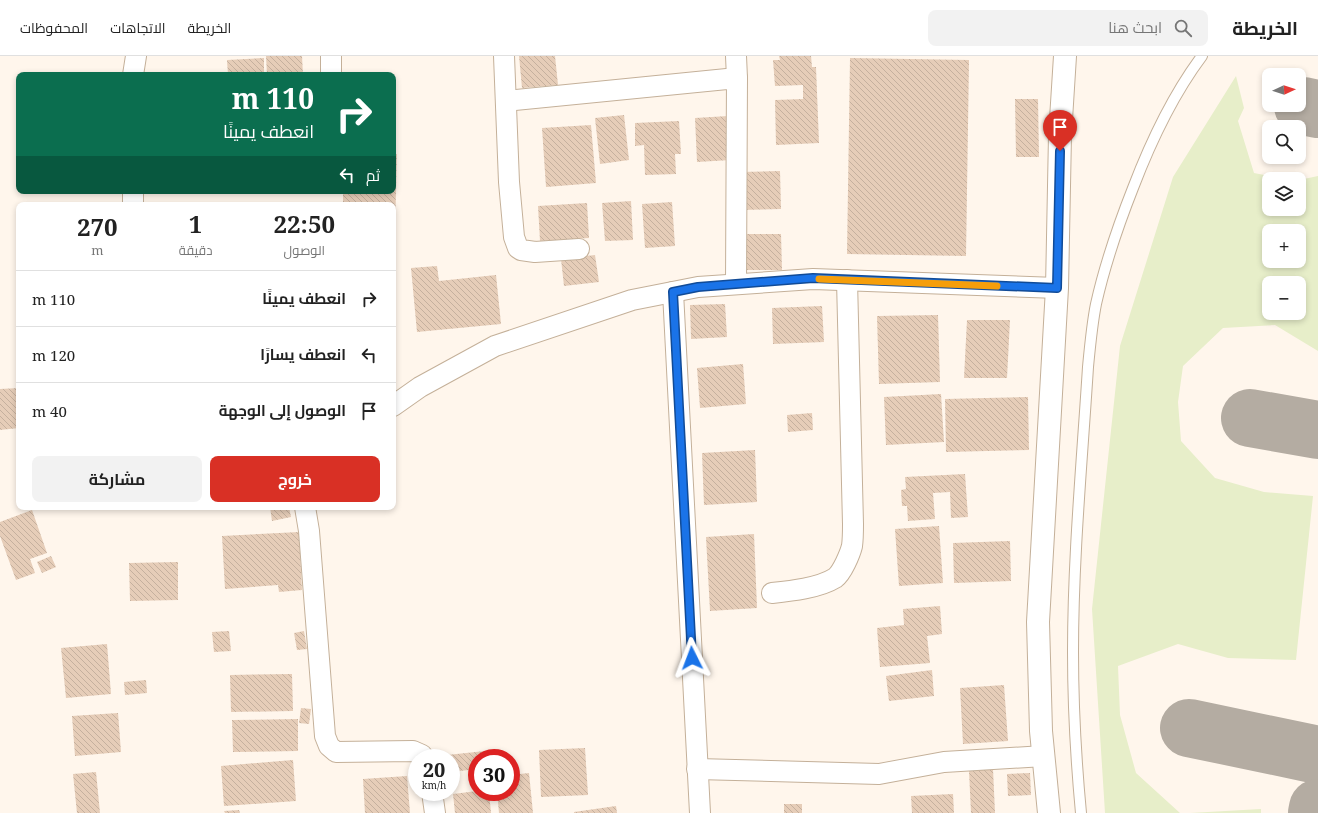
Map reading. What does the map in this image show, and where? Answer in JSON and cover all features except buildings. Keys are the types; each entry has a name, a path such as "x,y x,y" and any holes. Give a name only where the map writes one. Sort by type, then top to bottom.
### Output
{"main road":[{"path":"1049,813 1041,731 1038,622 1057,288 1060,135 1065,56"}],"street":[{"path":"133,72 136,56"},
{"path":"331,56 331,72"},
{"path":"504,56 510,190 514,237 518,248 521,250 534,252 580,249"},
{"path":"736,56 736,284"},
{"path":"506,101 737,78"},
{"path":"396,404 420,387 495,346 632,300 698,287 813,278 1057,288"},
{"path":"772,593 801,589 825,583 837,577 847,560 852,546 853,516 847,280"},
{"path":"673,292 700,813"},
{"path":"306,510 309,531 325,736 329,746 336,752 408,751"},
{"path":"697,769 879,774 944,762 1044,756"},
{"path":"433,801 434,813"}],"lane":[{"path":"1081,813 1074,717 1074,630 1088,367 1092,328 1103,275 1120,223 1141,168 1164,116 1178,91 1202,56"}],"green space":[{"path":"1236,76 1244,108 1238,121 1254,173 1262,175 1262,216 1306,216 1306,179 1318,176 1318,351 1275,325 1223,328 1183,366 1178,402 1181,441 1215,478 1264,492 1313,496 1296,660 1228,658 1178,644 1118,666 1120,715 1136,773 1180,813 1105,813 1092,609 1120,346 1173,177"},
{"path":"1261,809 1261,813 1190,813"}],"taxiway":[{"path":"1306,107 1318,109"},
{"path":"1250,418 1318,430"},
{"path":"1189,728 1318,755"},
{"path":"1317,813 1318,808"}],"slow traffic":[{"path":"819,279 997,286"}],"route":[{"path":"692,658 673,292 698,287 813,278 1057,288 1060,151"}]}
